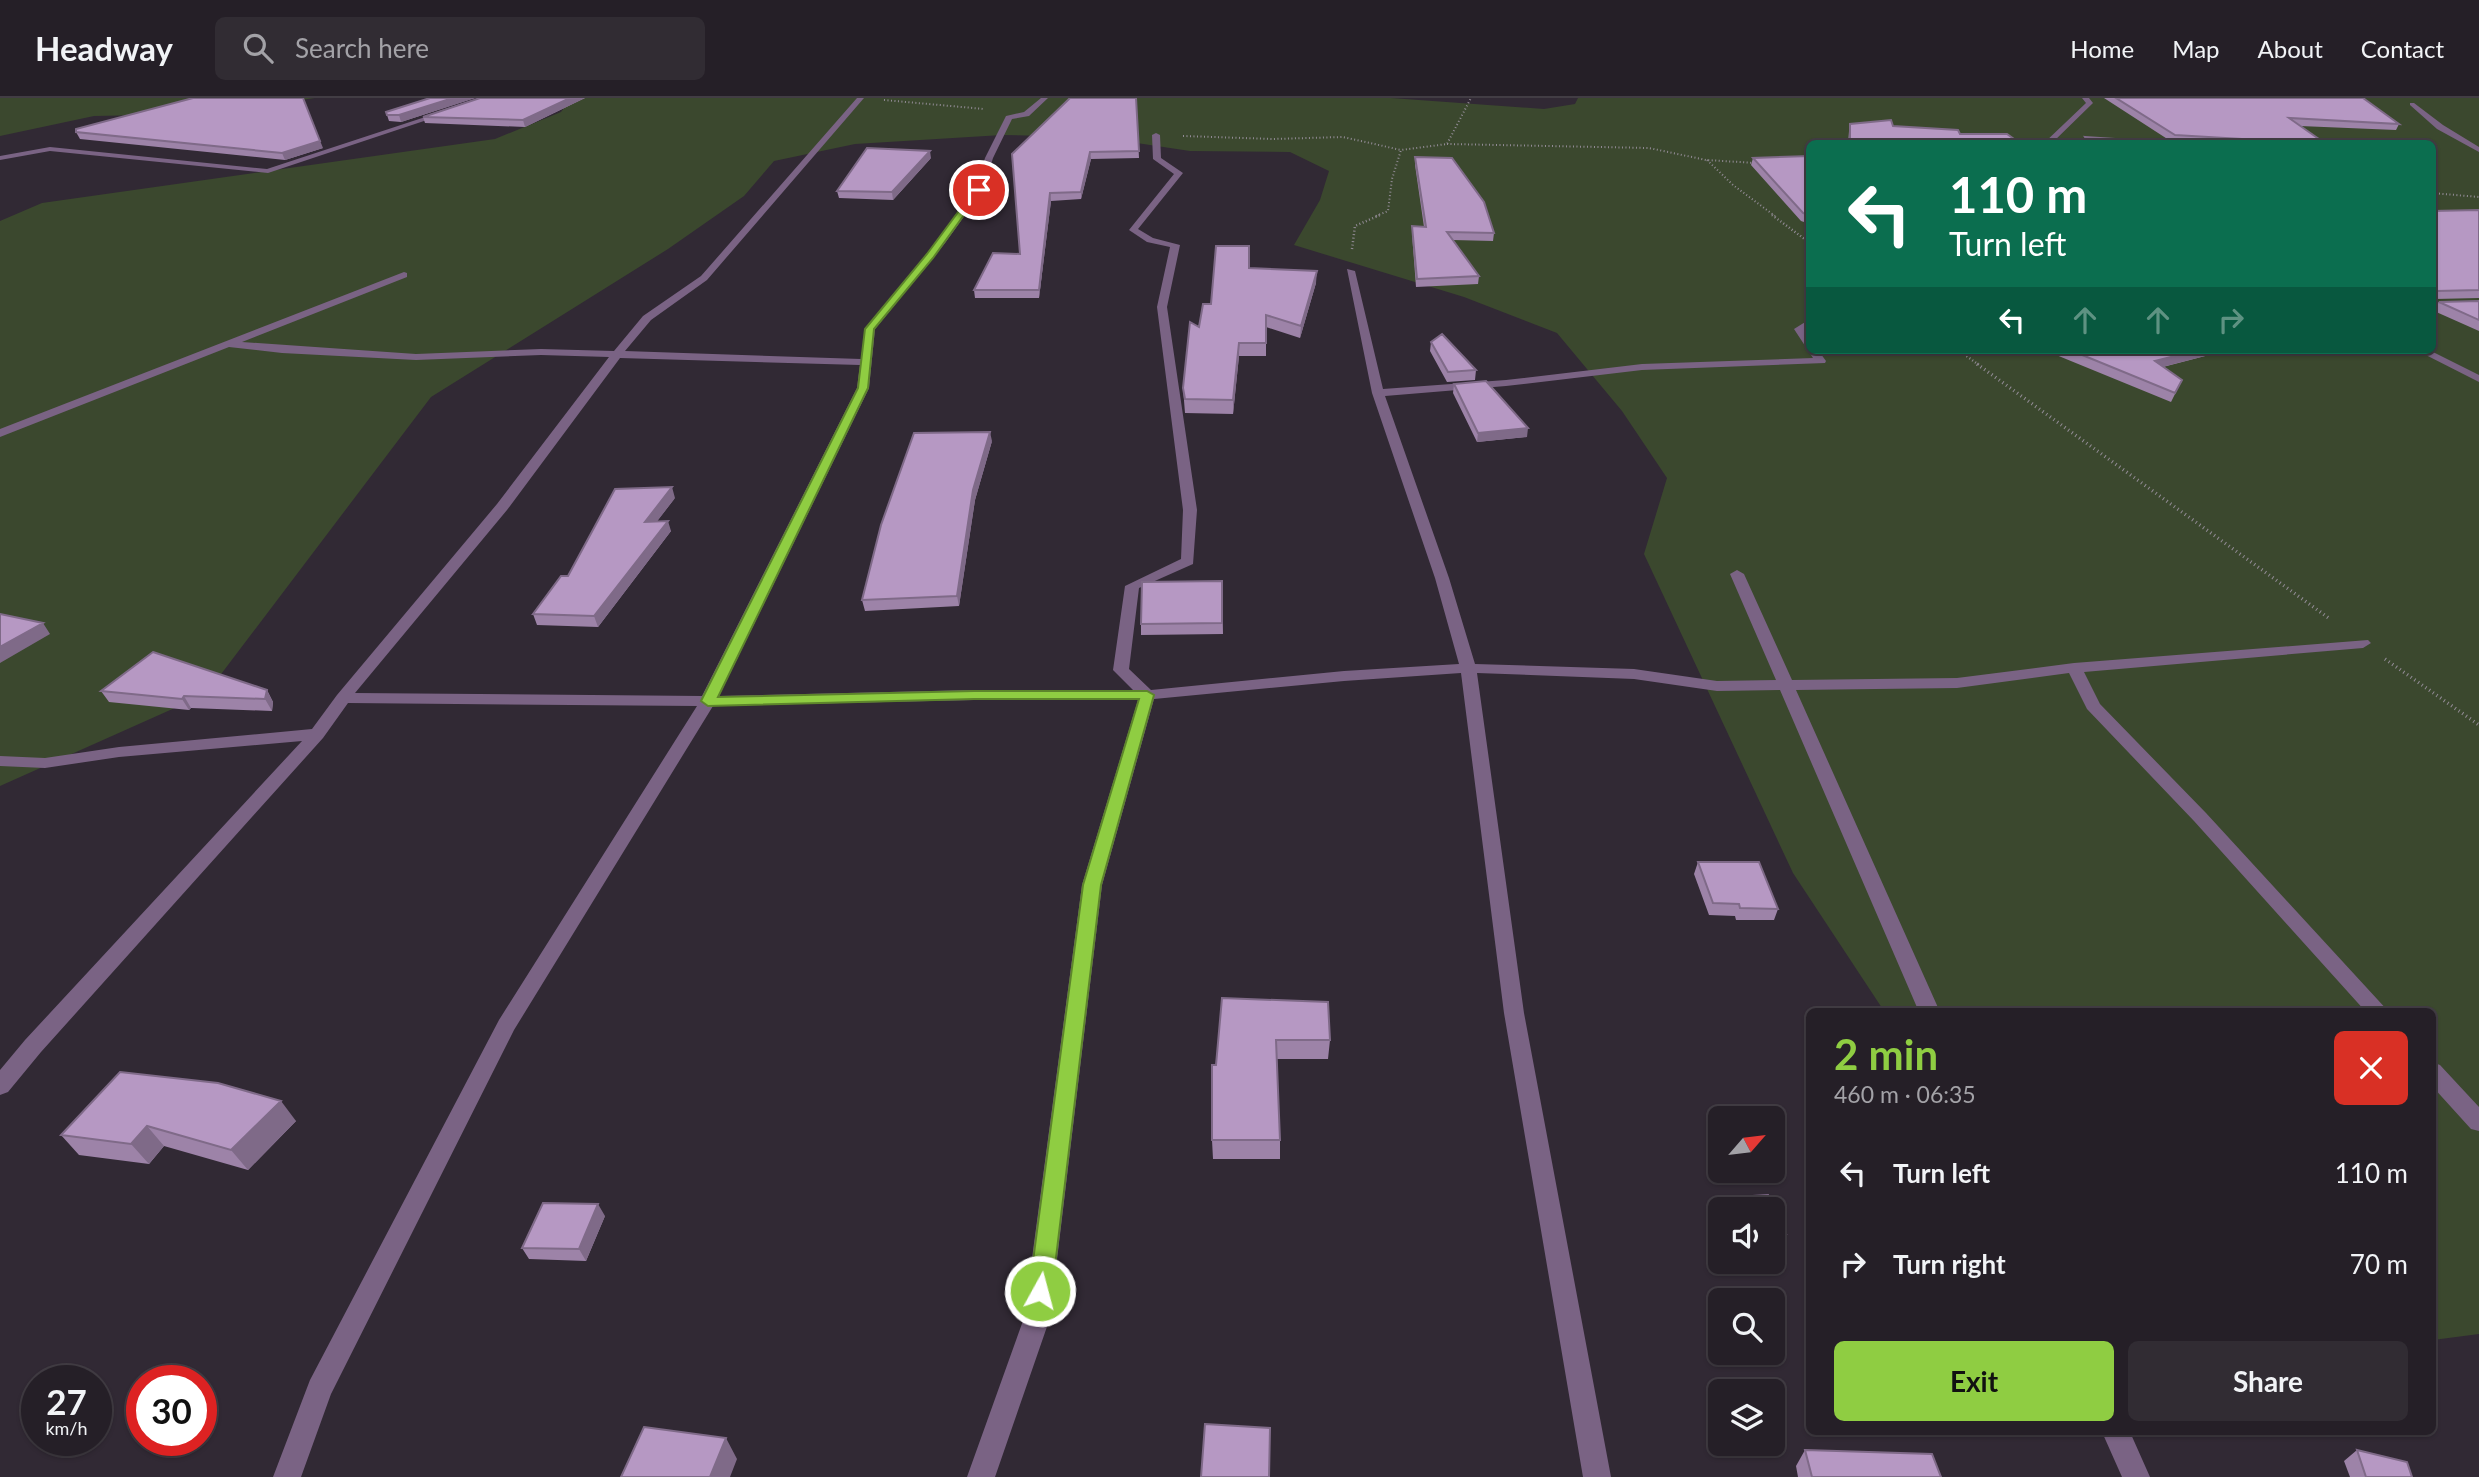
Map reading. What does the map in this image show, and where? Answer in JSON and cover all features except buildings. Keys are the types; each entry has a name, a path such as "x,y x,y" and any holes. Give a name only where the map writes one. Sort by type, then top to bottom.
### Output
{"street":[{"path":"0,158 50,149 268,171 490,98"},
{"path":"0,1086 33,1045 317,734 343,698 502,507 647,318 704,278 861,98"},
{"path":"287,1477 319,1389 506,1026 708,701 863,388 870,329 935,250 979,190 989,158 1009,118 1026,114 1045,98"},
{"path":"2050,140 2090,103 2085,98"},
{"path":"2412,104 2440,127 2479,150"},
{"path":"1147,695 1121,670 1132,586 1188,561 1190,510 1161,307 1175,245 1150,240 1133,230 1179,173 1157,159 1156,135"},
{"path":"1350,271 1378,393 1442,578 1468,668 1514,1013 1597,1477"},
{"path":"0,433 404,275"},
{"path":"2436,305 2479,304"},
{"path":"1806,325 1799,329 1806,339"},
{"path":"230,344 282,350 416,357 541,352 866,362"},
{"path":"1378,393 1506,383 1642,368 1821,360 1816,354"},
{"path":"2429,354 2479,379"},
{"path":"1737,573 1928,1008"},
{"path":"343,698 708,701 974,695 1147,695 1344,676 1468,668 1634,674 1717,686 1957,683 2074,667 2363,643"},
{"path":"2074,667 2093,706 2200,817 2375,1008"},
{"path":"981,1477 1037,1318 1092,885 1147,695"},
{"path":"0,761 45,763 119,752 317,734"},
{"path":"2436,1075 2479,1122"},
{"path":"2117,1435 2136,1477"}],"path":[{"path":"861,98 1026,114"},
{"path":"1447,144 1471,98"},
{"path":"1156,135 1273,139 1343,137 1401,150 1447,144 1648,148 1706,160 1762,163"},
{"path":"1350,271 1355,226 1388,211 1392,179 1401,150"},
{"path":"1706,160 1733,185 1806,240"},
{"path":"2436,193 2479,197"},
{"path":"1964,354 2479,725"}],"green space":[{"path":"0,98 315,98 199,114 94,116 0,136"},
{"path":"571,98 1391,98 1544,109 1575,104 1578,98 2479,98 2479,1334 2436,1340 2436,1008 1882,1008 1793,873 1644,554 1667,478 1622,411 1557,333 1464,297 1294,245 1320,200 1329,171 1290,152 1190,151 1097,137 1002,135 855,144 774,161 744,196 668,249 431,397 206,694 0,786 0,221 42,203 495,139 561,112"}],"route":[{"path":"979,190 907,286 870,329 863,388 708,701 974,695 1147,695 1092,885 1040,1291"}]}
